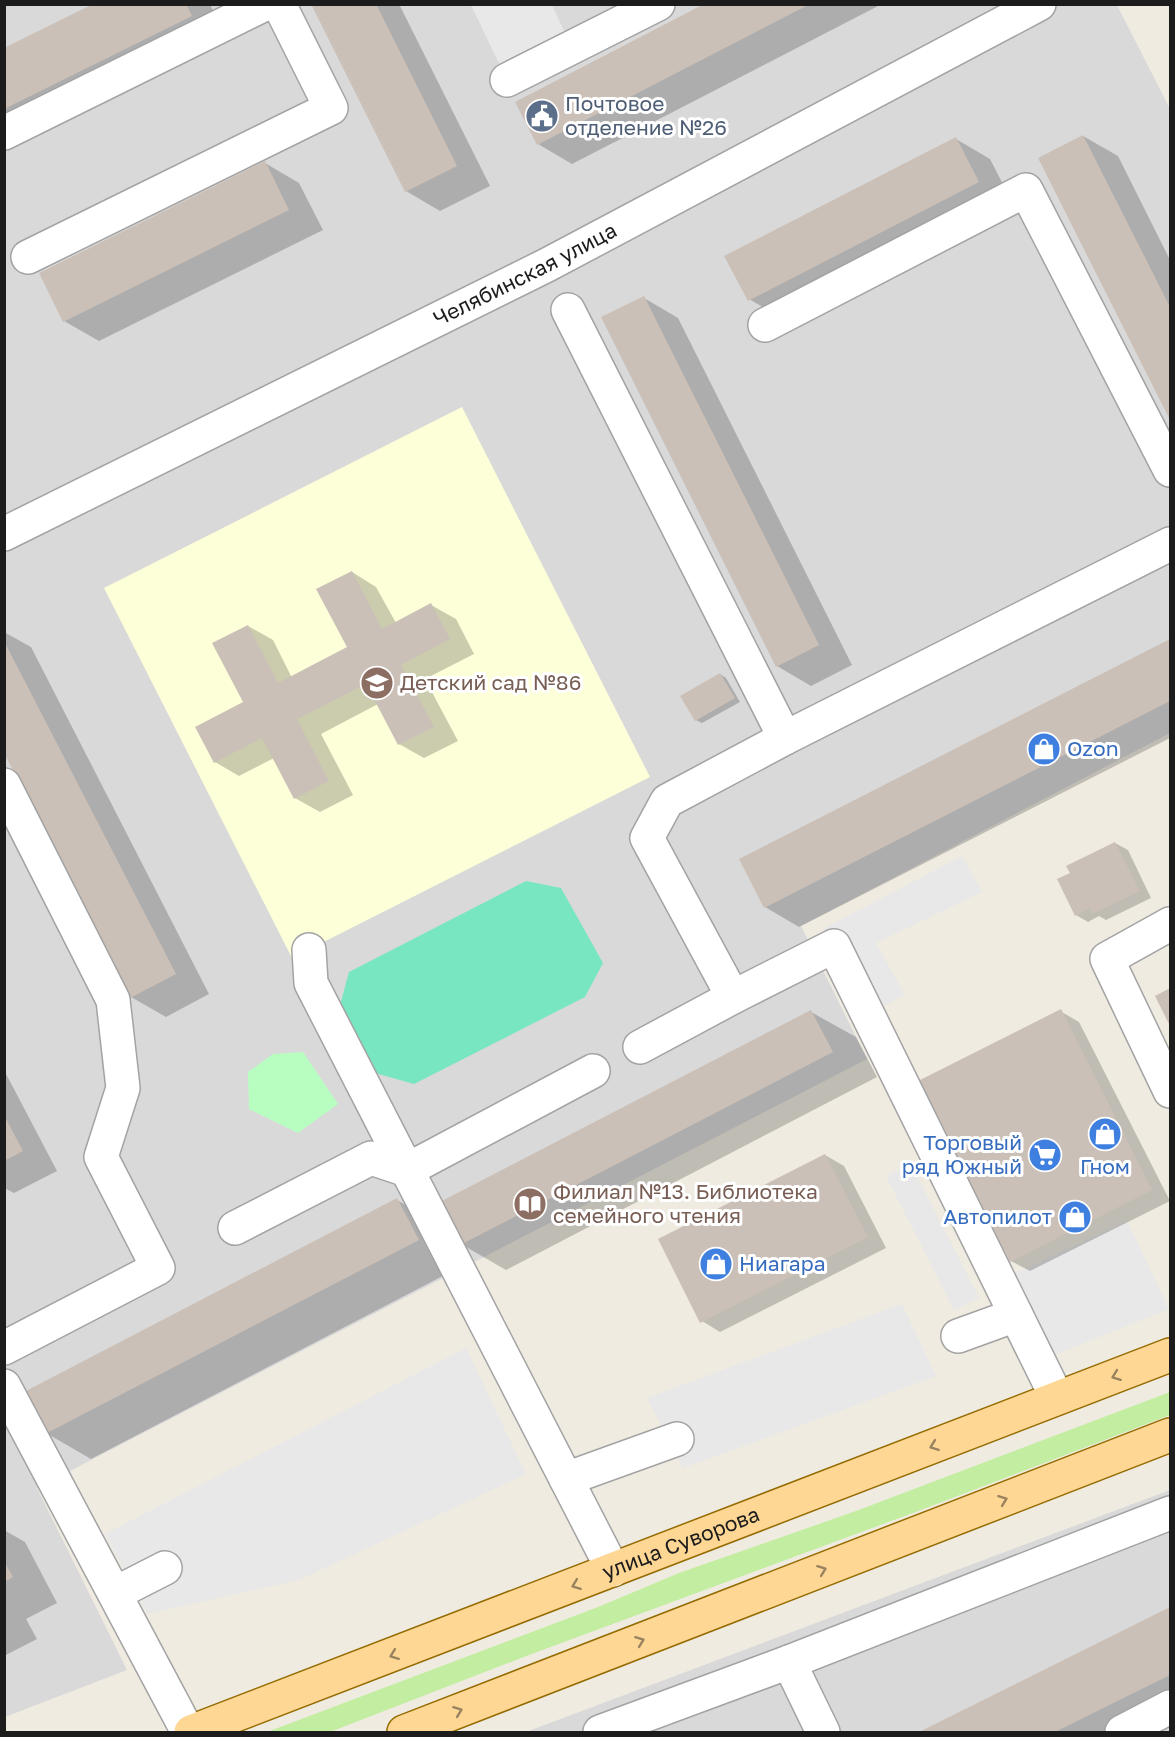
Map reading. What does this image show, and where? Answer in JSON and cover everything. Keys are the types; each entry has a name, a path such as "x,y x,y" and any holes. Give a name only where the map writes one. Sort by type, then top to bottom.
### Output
{"main road":[{"name":"улица Суворова","path":"190,1732 1170,1355"},
{"path":"404,1732 1170,1435"}],"street":[{"path":"4,133 265,4"},
{"path":"28,257 331,108 279,4"},
{"path":"507,80 658,4"},
{"name":"Челябинская улица","path":"4,534 547,265 1039,4"},
{"path":"765,325 1026,190 1170,470"},
{"path":"568,310 785,738"},
{"path":"733,997 647,838 667,801 785,738 1170,544"},
{"path":"4,785 113,1000 123,1088 101,1157 158,1268 4,1348"},
{"path":"1170,924 1107,959 1170,1091"},
{"path":"640,1047 834,946 1058,1398"},
{"path":"309,950 312,983 613,1570"},
{"path":"235,1228 371,1158 407,1170 593,1071"},
{"path":"958,1336 1016,1315"},
{"path":"4,1386 190,1732"},
{"path":"566,1479 677,1439"},
{"path":"600,1732 789,1662 1170,1513"},
{"path":"116,1593 165,1568"},
{"path":"789,1662 823,1732"},
{"path":"1122,1732 1170,1707"}],"shaded area":[{"path":"5,5 1117,5 1170,109 1170,733 801,926 867,1059 37,1488 127,1670 5,1717"},
{"path":"471,5 552,5 572,48 507,80"},
{"name":"Детский сад №86","path":"462,407 650,777 292,958 104,588"},
{"path":"962,856 982,892 876,943 905,995 868,1014 823,929"},
{"path":"911,1164 979,1298 954,1310 886,1176"},
{"path":"1127,1221 1169,1309 1054,1355 1012,1275"},
{"path":"902,1304 936,1376 683,1468 647,1398"},
{"path":"466,1348 526,1474 299,1580 147,1614 105,1534"},
{"path":"1170,1490 1170,1732 526,1732"}],"green space":[{"path":"526,881 561,888 603,963 585,997 414,1084 375,1073 339,1009 349,972"},
{"path":"303,1052 338,1104 298,1133 249,1109 248,1072 273,1054"},
{"path":"1170,1392 1170,1415 921,1510 529,1655 330,1732 267,1732 598,1607 679,1573 856,1511"}],"building":[{"path":"93,4 186,4 192,16 4,109 4,48"},
{"path":"311,4 376,4 457,166 405,192"},
{"path":"704,4 810,4 537,145 515,102"},
{"path":"1083,135 1170,307 1170,420 1038,158"},
{"path":"956,137 979,182 748,301 724,256"},
{"path":"265,161 289,210 63,322 39,273"},
{"path":"644,296 819,645 776,667 601,317"},
{"path":"352,571 382,629 431,603 450,639 401,665 434,727 398,745 366,684 297,719 329,781 294,799 262,738 214,763 195,727 243,702 212,643 248,625 278,683 347,647 316,589"},
{"path":"1170,639 1170,701 764,908 739,859"},
{"path":"4,641 176,974 130,998 4,753"},
{"path":"720,673 735,698 695,721 680,696"},
{"path":"1115,842 1140,891 1092,914 1090,908 1075,916 1057,879 1070,873 1066,866"},
{"path":"1170,988 1170,1026 1155,996"},
{"name":"Торговый ряд Южный","path":"1061,1009 1152,1190 1010,1262 918,1081"},
{"path":"811,1010 833,1052 460,1245 438,1203"},
{"path":"4,1115 23,1151 4,1161"},
{"path":"825,1154 868,1237 700,1323 658,1239"},
{"path":"397,1198 419,1240 45,1434 24,1392"},
{"path":"4,1561 13,1577 4,1582"},
{"path":"1170,1607 1170,1675 1055,1732 919,1732"}],"place":[{"name":"Почтовое отделение №26","path":"542,116"},
{"name":"Детский сад №86","path":"377,683"},
{"name":"Ozon","path":"1044,749"},
{"name":"Гном","path":"1105,1134"},
{"name":"Торговый ряд Южный","path":"1045,1155"},
{"name":"Филиал №13. Библиотека семейного чтения","path":"530,1204"},
{"name":"Автопилот","path":"1075,1217"},
{"name":"Ниагара","path":"716,1264"}]}
